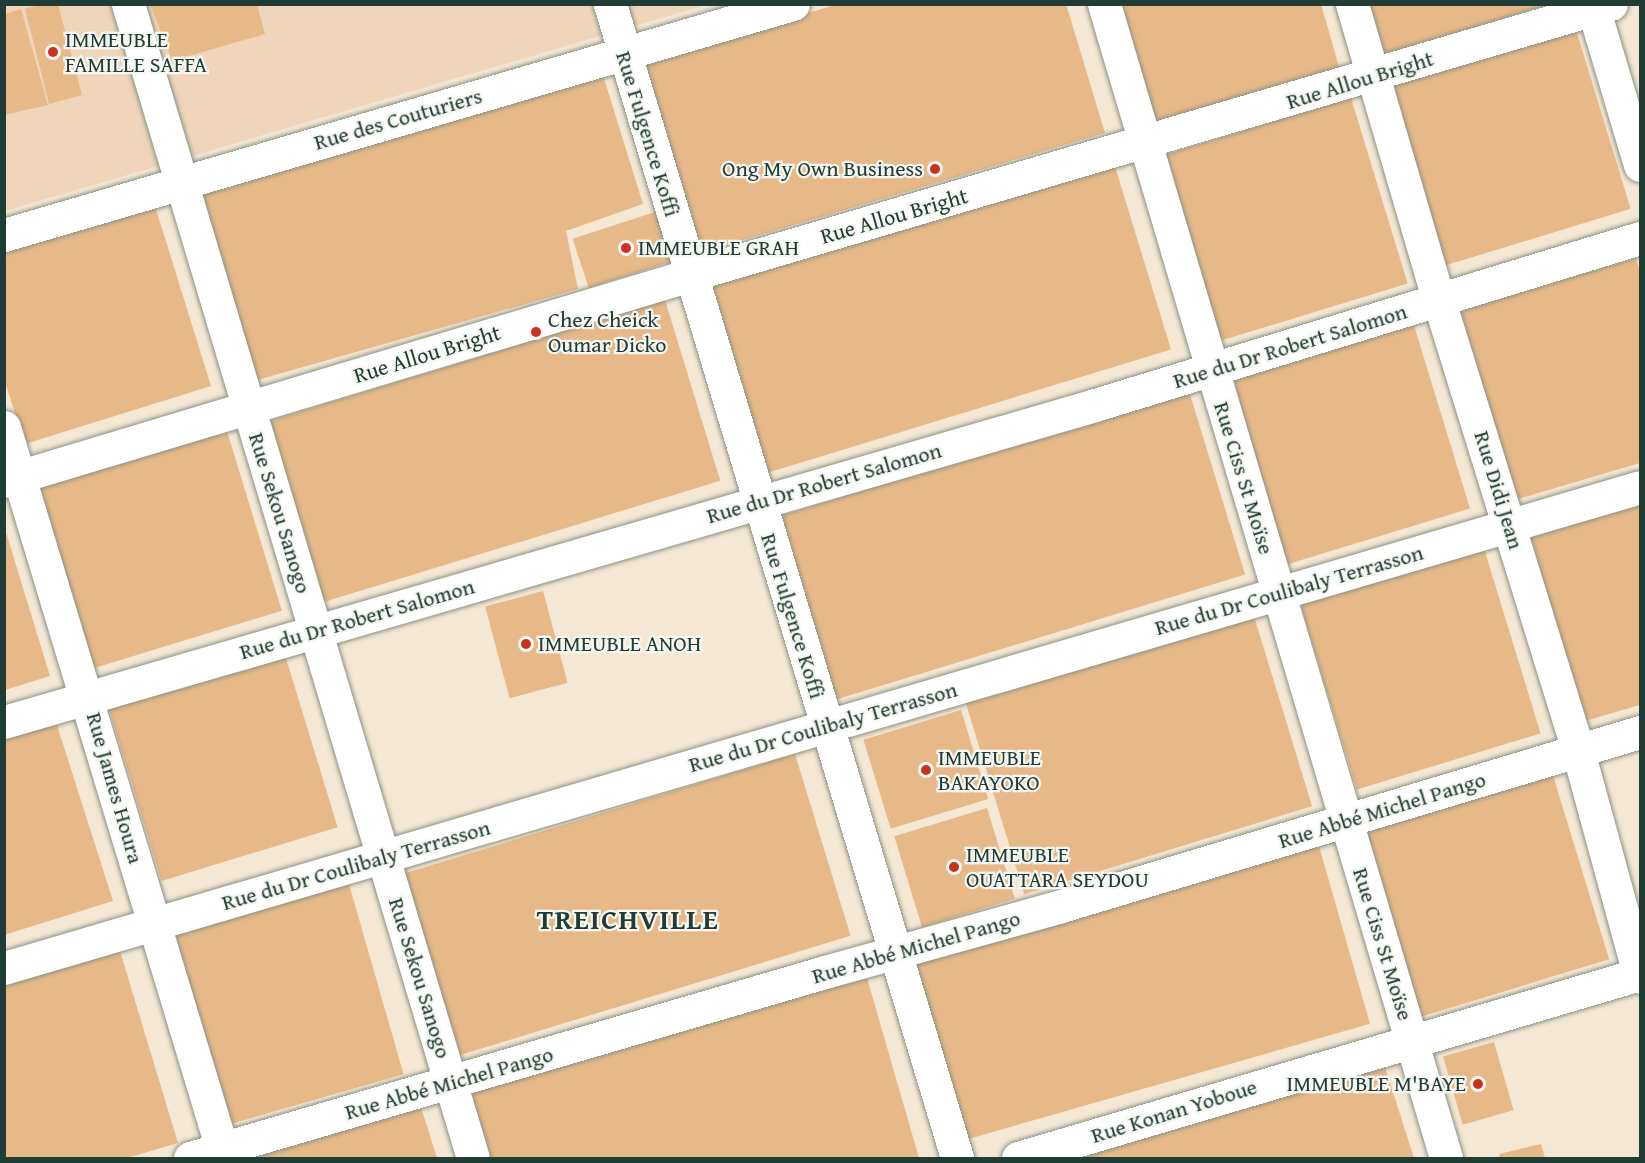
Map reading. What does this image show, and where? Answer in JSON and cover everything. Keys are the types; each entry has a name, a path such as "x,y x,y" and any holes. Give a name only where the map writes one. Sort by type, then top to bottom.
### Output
{"street":[{"name":"Rue Sekou Sanogo","path":"128,4 473,1158"},
{"name":"Rue Fulgence Koffi","path":"610,4 957,1158"},
{"name":"Rue des Couturiers","path":"4,235 793,4"},
{"name":"Rue Ciss St Moïse","path":"1104,4 1446,1158"},
{"name":"Rue Didi Jean","path":"1352,4 1439,301 1578,751 1640,975"},
{"name":"Rue Allou Bright","path":"12,478 690,275 1373,75 1598,6"},
{"path":"1598,6 1641,165"},
{"name":"Rue du Dr Robert Salomon","path":"4,722 1211,370 1641,238"},
{"name":"Rue James Houra","path":"4,427 12,478 88,697 222,1149"},
{"name":"Rue du Dr Coulibaly Terrasson","path":"4,968 1641,487"},
{"name":"Rue Abbé Michel Pango","path":"190,1158 825,972 895,954 1641,732"},
{"name":"Rue Konan Yoboue","path":"1018,1158 1412,1040 1640,975"}],"shaded area":[{"path":"5,5 706,5 5,211"}],"building":[{"name":"IMMEUBLE FAMILLE SAFFA","path":"42,4 58,4 82,95 49,104 25,9"},
{"path":"150,4 257,4 265,34 172,61"},
{"path":"838,4 1066,4 1105,133 698,253 641,63"},
{"path":"1122,4 1321,4 1341,74 1157,125"},
{"path":"1368,4 1551,4 1383,55"},
{"path":"21,9 48,105 4,115 4,14"},
{"path":"1576,30 1631,209 1444,266 1390,87"},
{"path":"602,72 643,204 566,231 578,289 254,381 197,196"},
{"path":"1351,98 1408,284 1215,343 1158,157"},
{"path":"1114,163 1171,349 764,474 707,288"},
{"path":"155,206 211,386 25,444 4,379 4,252"},
{"name":"IMMEUBLE GRAH","path":"664,209 680,258 589,288 573,239"},
{"path":"1636,258 1640,272 1640,463 1511,501 1455,312"},
{"path":"665,300 720,481 321,603 265,422"},
{"path":"1413,322 1470,508 1284,565 1227,379"},
{"path":"1189,391 1245,575 833,701 777,517"},
{"path":"226,428 282,611 94,668 39,485"},
{"path":"1640,499 1640,705 1585,721 1529,532"},
{"path":"5,529 50,676 5,690"},
{"path":"1483,545 1541,733 1357,790 1299,601"},
{"name":"IMMEUBLE ANOH","path":"543,591 568,683 510,698 485,607"},
{"path":"1253,613 1312,806 1024,894 965,701"},
{"path":"285,655 338,827 162,881 109,709"},
{"name":"IMMEUBLE BAKAYOKO","path":"961,710 988,799 891,829 863,740"},
{"path":"56,722 113,901 4,935 4,738"},
{"path":"795,754 851,936 460,1055 405,873"},
{"path":"1551,769 1609,959 1422,1017 1364,826"},
{"name":"IMMEUBLE OUATTARA SEYDOU","path":"987,808 1015,899 922,927 894,836"},
{"path":"1319,846 1370,1024 964,1140 913,962"},
{"path":"349,884 404,1074 230,1124 175,934"},
{"path":"120,951 178,1143 127,1158 4,1158 4,985"},
{"path":"867,978 919,1158 484,1158 465,1092"},
{"name":"IMMEUBLE M'BAYE","path":"1494,1042 1514,1110 1463,1125 1443,1057"},
{"path":"1384,1064 1414,1158 1080,1158"},
{"path":"420,1104 437,1158 243,1158"},
{"path":"1541,1144 1545,1158 1500,1158 1499,1154"}],"place":[{"name":"IMMEUBLE FAMILLE SAFFA","path":"53,52"},
{"name":"Ong My Own Business","path":"935,169"},
{"name":"IMMEUBLE GRAH","path":"626,248"},
{"name":"Chez Cheick Oumar Dicko","path":"536,332"},
{"name":"IMMEUBLE ANOH","path":"526,644"},
{"name":"IMMEUBLE BAKAYOKO","path":"926,770"},
{"name":"IMMEUBLE OUATTARA SEYDOU","path":"954,867"},
{"name":"IMMEUBLE M'BAYE","path":"1478,1084"}],"district":[{"name":"TREICHVILLE","path":"628,919"}]}
